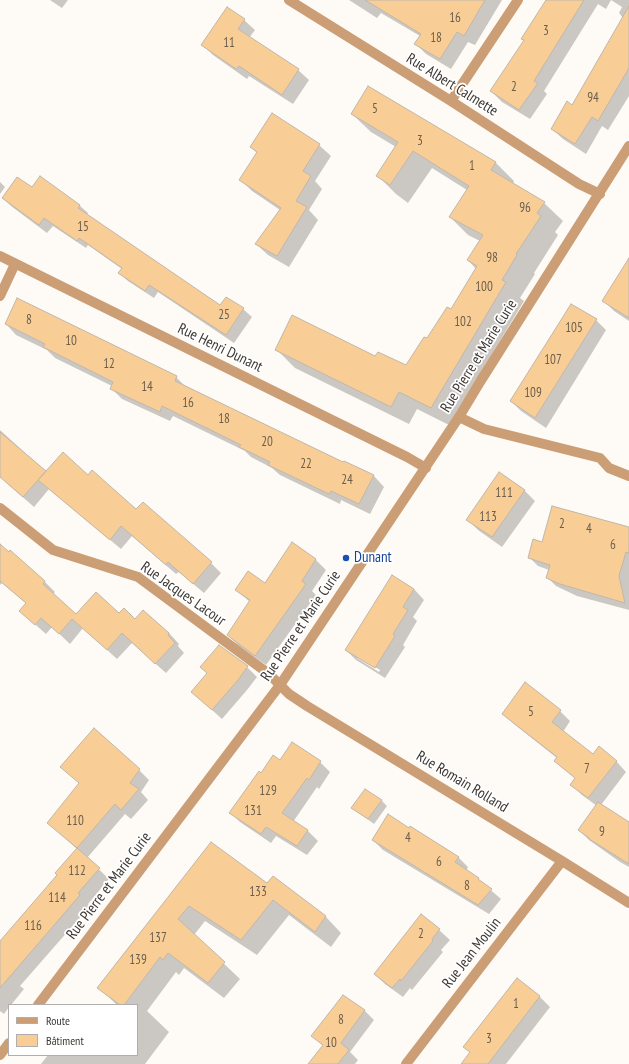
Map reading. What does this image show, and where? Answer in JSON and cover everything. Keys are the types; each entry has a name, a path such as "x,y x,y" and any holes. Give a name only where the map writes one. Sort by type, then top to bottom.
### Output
{"street":[{"name":"Rue Albert Calmette","path":"289,0 451,101 579,184 600,194"},
{"path":"451,101 518,0"},
{"name":"Rue Pierre et Marie Curie","path":"39,1004 280,685 426,468 629,146"},
{"name":"Rue Henri Dunant","path":"0,256 407,457 426,468"},
{"path":"0,296 15,264"},
{"path":"459,417 484,429 600,458 610,468 629,476"},
{"name":"Rue Jacques Lacour","path":"0,508 52,550 138,577 269,674 280,685"},
{"name":"Rue Romain Rolland","path":"280,685 289,694 307,706 629,903"},
{"name":"Rue Jean Moulin","path":"406,1064 562,861"},
{"path":"0,1055 8,1044"}],"building":[{"path":"365,0 485,0 464,36 457,32 440,59 414,44 421,34"},
{"path":"546,0 584,0 534,81 538,83 519,110 490,91 524,40 521,39"},
{"path":"629,6 629,68 598,121 592,117 575,144 551,129 567,101 572,105"},
{"path":"227,7 245,19 238,29 299,69 282,95 239,66 236,69 201,45"},
{"path":"368,86 496,162 491,170 545,202 537,213 541,216 516,254 517,255 502,280 506,282 431,408 399,392 391,407 275,350 292,315 375,356 378,352 406,365 424,337 427,338 447,307 451,309 477,266 467,260 483,235 449,217 469,186 413,151 390,185 376,176 398,142 351,114"},
{"path":"272,113 320,144 303,171 311,176 296,201 307,207 277,256 255,244 281,208 239,180 257,152 250,147"},
{"path":"40,176 80,205 78,208 220,305 226,297 244,308 226,335 149,285 145,291 118,273 122,268 79,238 77,241 44,218 39,225 2,198 17,177 32,187"},
{"path":"629,258 629,318 602,301"},
{"path":"17,298 177,376 175,381 343,462 344,461 374,475 359,504 331,491 329,494 268,465 270,462 239,447 241,445 162,406 160,412 110,389 113,382 43,347 45,344 5,324"},
{"path":"571,304 597,319 535,418 510,401"},
{"path":"0,432 46,471 63,452 88,475 92,470 136,509 143,502 212,562 193,584 168,562 166,565 121,526 110,540 38,480 23,497 0,477"},
{"path":"499,472 525,490 492,537 466,520"},
{"path":"552,506 629,527 629,553 626,552 619,576 625,603 560,584 546,578 550,565 528,558 533,539 542,542"},
{"path":"292,542 316,559 302,581 306,584 255,656 227,635 250,600 235,590 248,571 265,583"},
{"path":"0,544 9,552 10,550 45,581 43,584 76,614 96,592 119,613 124,608 135,619 143,610 169,633 168,635 175,643 155,664 122,633 107,650 72,619 59,634 41,618 35,625 19,611 26,603 0,581"},
{"path":"392,575 414,589 403,607 408,610 393,634 395,636 375,668 345,650"},
{"path":"219,645 248,666 212,710 191,692 207,673 200,667"},
{"path":"525,682 561,710 552,722 593,754 599,746 617,761 588,798 570,785 575,778 554,761 557,757 502,714"},
{"path":"94,728 140,769 130,783 139,789 121,810 115,804 77,848 47,823 79,783 60,767"},
{"path":"292,742 321,761 309,780 307,778 282,813 308,830 297,846 266,827 261,834 229,813 259,771 261,773 273,755 280,760"},
{"path":"365,789 382,800 368,819 351,808"},
{"path":"598,802 629,822 629,864 589,839 578,830"},
{"path":"388,814 459,857 455,862 479,878 478,879 492,889 478,905 372,840"},
{"path":"211,842 267,883 273,876 326,916 315,932 273,900 241,940 189,906 178,919 225,962 208,983 168,953 163,960 160,957 125,1004 119,1004 97,988"},
{"path":"77,848 100,868 78,893 80,895 0,988 0,941 57,875 55,873"},
{"path":"421,914 440,929 432,939 433,941 401,981 400,979 392,988 374,974"},
{"path":"517,978 540,996 488,1064 461,1064 470,1052 463,1047"},
{"path":"343,995 365,1010 341,1043 349,1050 338,1064 308,1064 323,1045 311,1036"}],"place":[{"name":"Dunant","path":"346,558"}]}
